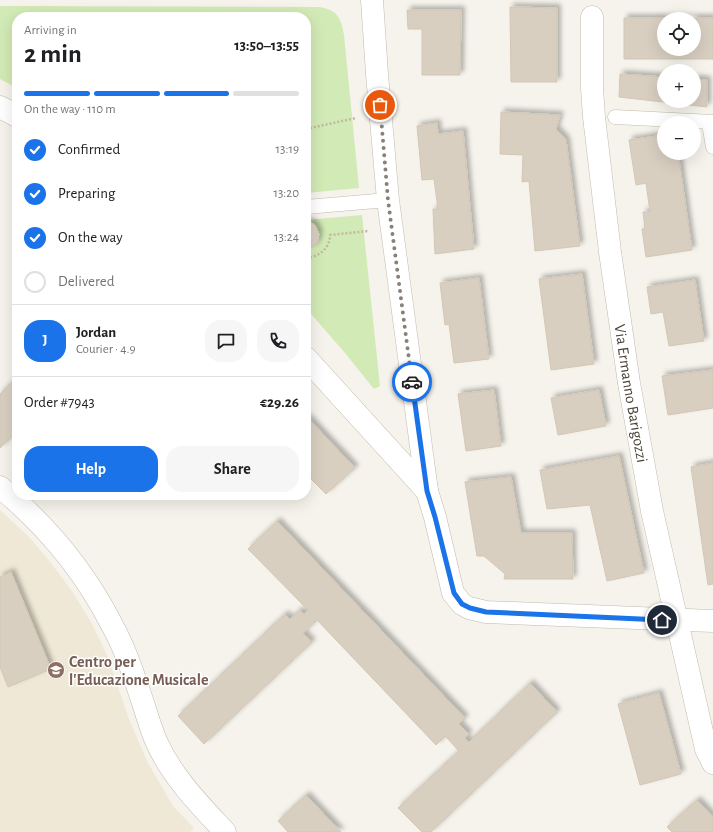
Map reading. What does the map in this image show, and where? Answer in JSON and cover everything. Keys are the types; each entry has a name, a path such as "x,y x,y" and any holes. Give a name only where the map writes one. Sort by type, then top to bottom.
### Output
{"street":[{"path":"372,0 388,200 427,491 454,593 462,604 470,608 486,612 713,621"},
{"name":"Via Ermanno Barigozzi","path":"592,17 592,88 594,110 610,252 629,383 652,512 706,748 713,763"},
{"path":"0,107 12,113"},
{"path":"311,363 427,491"},
{"path":"0,487 12,498"},
{"path":"14,500 33,517 55,541 76,566 95,595 112,625 124,652 157,744 170,766 189,792 225,832"}],"lane":[{"path":"615,117 711,122 713,147"},
{"path":"311,207 388,200"}],"path":[{"path":"311,128 357,118"},
{"path":"311,258 320,254 327,246 330,235 369,230"}],"shaded area":[{"name":"Centro per l'Educazione Musicale","path":"0,510 29,537 51,563 74,594 92,624 107,655 129,719 148,763 173,806 194,828 190,832 0,832"}],"green space":[{"path":"0,6 325,8 334,12 340,19 344,35 359,188 311,193 311,12 12,12 12,85 0,79"},
{"path":"362,215 380,386 374,389 311,314 311,247 316,245 320,236 316,227 311,222 311,220"}],"building":[{"path":"510,7 557,8 557,82 511,82"},
{"path":"407,10 461,10 460,75 422,75 422,29 408,29"},
{"path":"624,18 657,18 657,56 701,56 701,18 713,18 713,59 624,59"},
{"path":"620,74 657,77 657,101 619,97"},
{"path":"701,80 707,80 707,107 701,106"},
{"path":"501,112 560,115 556,129 566,140 580,246 535,251 529,181 522,182 523,155 500,154"},
{"path":"437,123 438,134 463,131 474,249 435,254 433,209 438,209 434,179 422,180 417,126"},
{"path":"657,136 657,160 679,160 692,250 646,257 642,229 645,229 643,212 650,212 646,183 636,185 629,140"},
{"path":"311,223 315,225 319,234 317,243 311,248"},
{"path":"582,274 594,364 551,370 539,279"},
{"path":"479,278 489,359 454,363 449,324 445,325 440,283"},
{"path":"695,280 704,341 669,346 663,312 651,314 647,287"},
{"path":"713,370 713,408 668,415 662,376"},
{"path":"12,383 12,437 0,448 0,394"},
{"path":"494,390 501,446 466,451 458,394"},
{"path":"599,390 606,426 558,435 551,398"},
{"path":"311,421 355,468 326,494 311,479"},
{"path":"619,456 644,573 607,581 590,505 547,509 540,470"},
{"path":"713,463 713,584 708,585 691,467"},
{"path":"511,477 521,533 572,533 573,579 504,579 505,574 484,556 477,556 465,482"},
{"path":"277,521 465,718 459,724 469,734 465,738 469,742 530,683 557,712 431,832 422,832 398,808 459,751 445,736 436,745 317,620 303,633 312,642 204,744 178,716 285,614 290,619 300,610 304,614 308,610 248,549"},
{"path":"11,572 51,669 8,687 0,667 0,577"},
{"path":"659,693 681,774 640,785 618,704"},
{"path":"306,795 341,832 288,832 278,821"},
{"path":"697,800 713,817 713,832 672,832 667,827"}],"way so far":[{"path":"380,105 388,200 412,382"}],"place":[{"name":"Centro per l'Educazione Musicale","path":"56,670"}],"route":[{"path":"412,382 427,491 454,593 462,604 478,611 486,612 662,620"}]}
